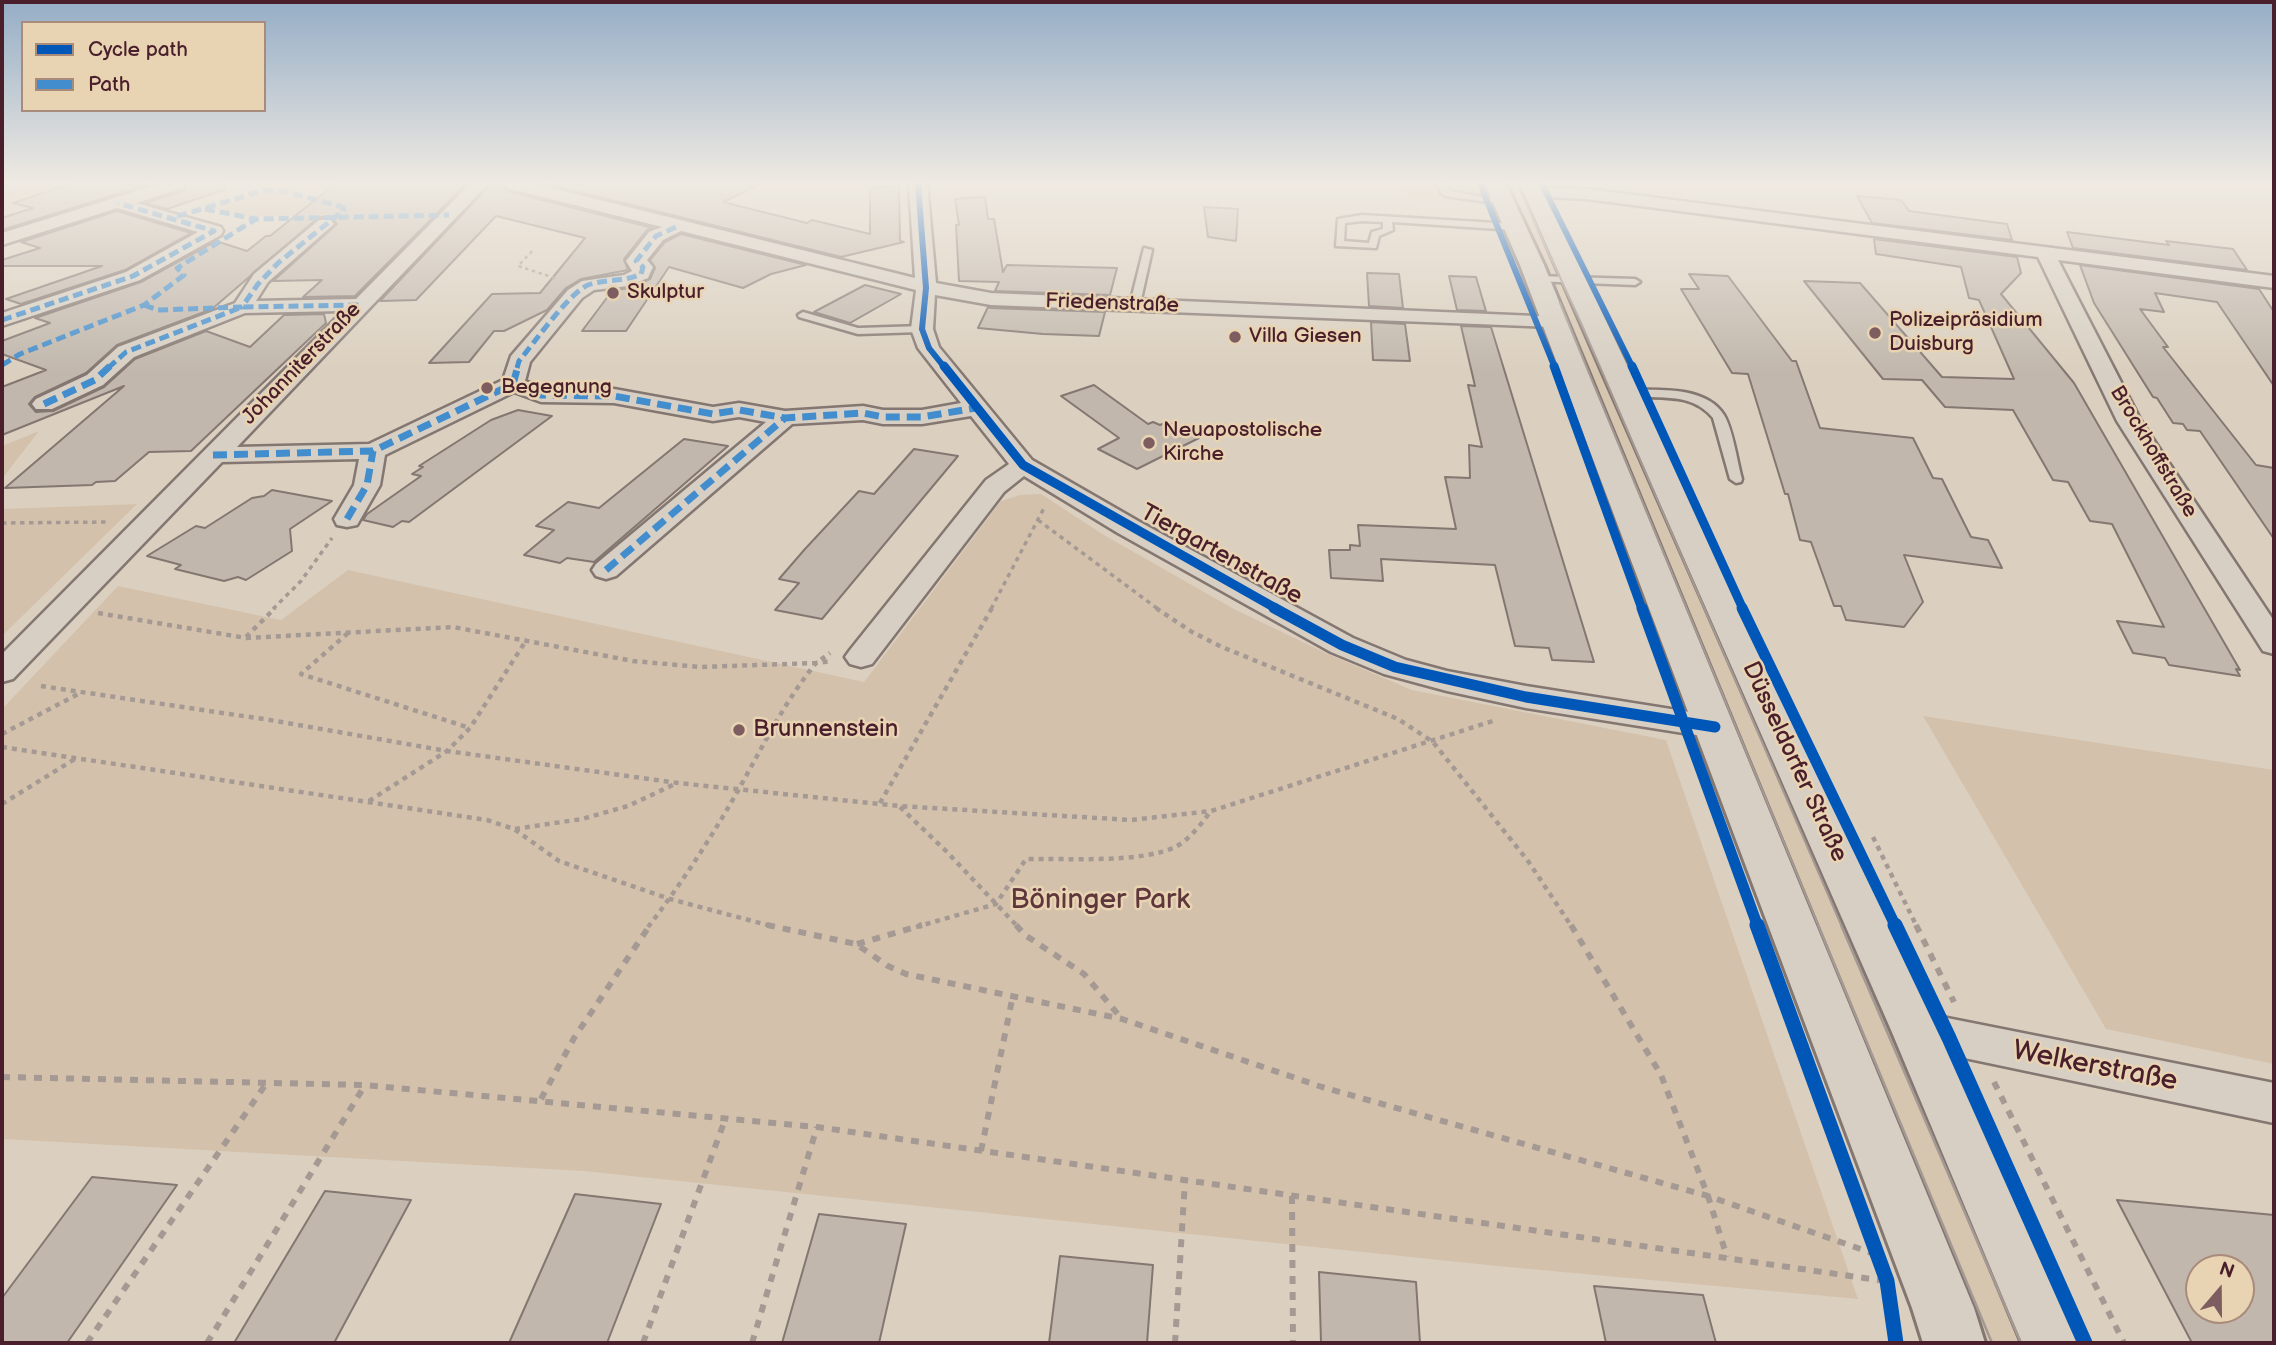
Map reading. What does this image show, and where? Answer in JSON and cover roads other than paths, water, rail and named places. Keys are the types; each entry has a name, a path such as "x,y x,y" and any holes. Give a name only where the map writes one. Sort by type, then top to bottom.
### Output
{"main road":[{"name":"Düsseldorfer Straße","path":"1536,247 1625,393 1916,1030 2053,1343"},
{"name":"Düsseldorfer Straße","path":"1555,279 1553,321 1954,1343"}],"street":[{"path":"2,320 133,276 186,247"},
{"path":"242,307 261,278 298,247"},
{"name":"Johanniterstraße","path":"2,672 418,247"},
{"path":"647,247 636,261 643,267 641,274 628,280 589,285 575,294 519,361 513,384 541,395 614,396 713,414 739,410 785,418 863,413 883,417 922,417 976,408"},
{"name":"Friedenstraße","path":"761,247 926,288 991,299 1553,321"},
{"path":"922,329 926,288 923,247"},
{"path":"1997,247 2274,282"},
{"name":"Brockhoffstraße","path":"2045,253 2129,421 2274,644"},
{"path":"44,404 94,380 126,352 242,307 360,305"},
{"name":"Tiergartenstraße","path":"922,329 929,348 1023,465 1128,527 1342,645 1395,667 1526,697 1714,727"},
{"name":"Johanniterstraße","path":"213,455 373,451 513,384"},
{"path":"606,570 785,418"},
{"path":"347,519 367,485 373,451"},
{"path":"849,653 995,486 1023,465"},
{"name":"Welkerstraße","path":"1916,1030 2274,1103"}],"lane":[{"path":"1135,304 1147,250"},
{"path":"1555,279 1635,282"},
{"path":"803,315 858,331 922,329"},
{"path":"1625,393 1675,395 1698,400 1714,408 1719,417 1736,479"}],"tram line":[{"path":"1546,247 1842,927"},
{"path":"1560,303 1819,927"},
{"path":"1818,925 1992,1343"},
{"path":"1841,925 2021,1343"}],"place":[{"name":"Skulptur","path":"613,293"},
{"name":"Polizeipräsidium Duisburg","path":"1875,333"},
{"name":"Villa Giesen","path":"1235,337"},
{"name":"Begegnung","path":"487,388"},
{"name":"Neuapostolische Kirche","path":"1149,443"},
{"name":"Brunnenstein","path":"739,730"}],"park label":[{"name":"Böninger Park","path":"1100,901"}]}
